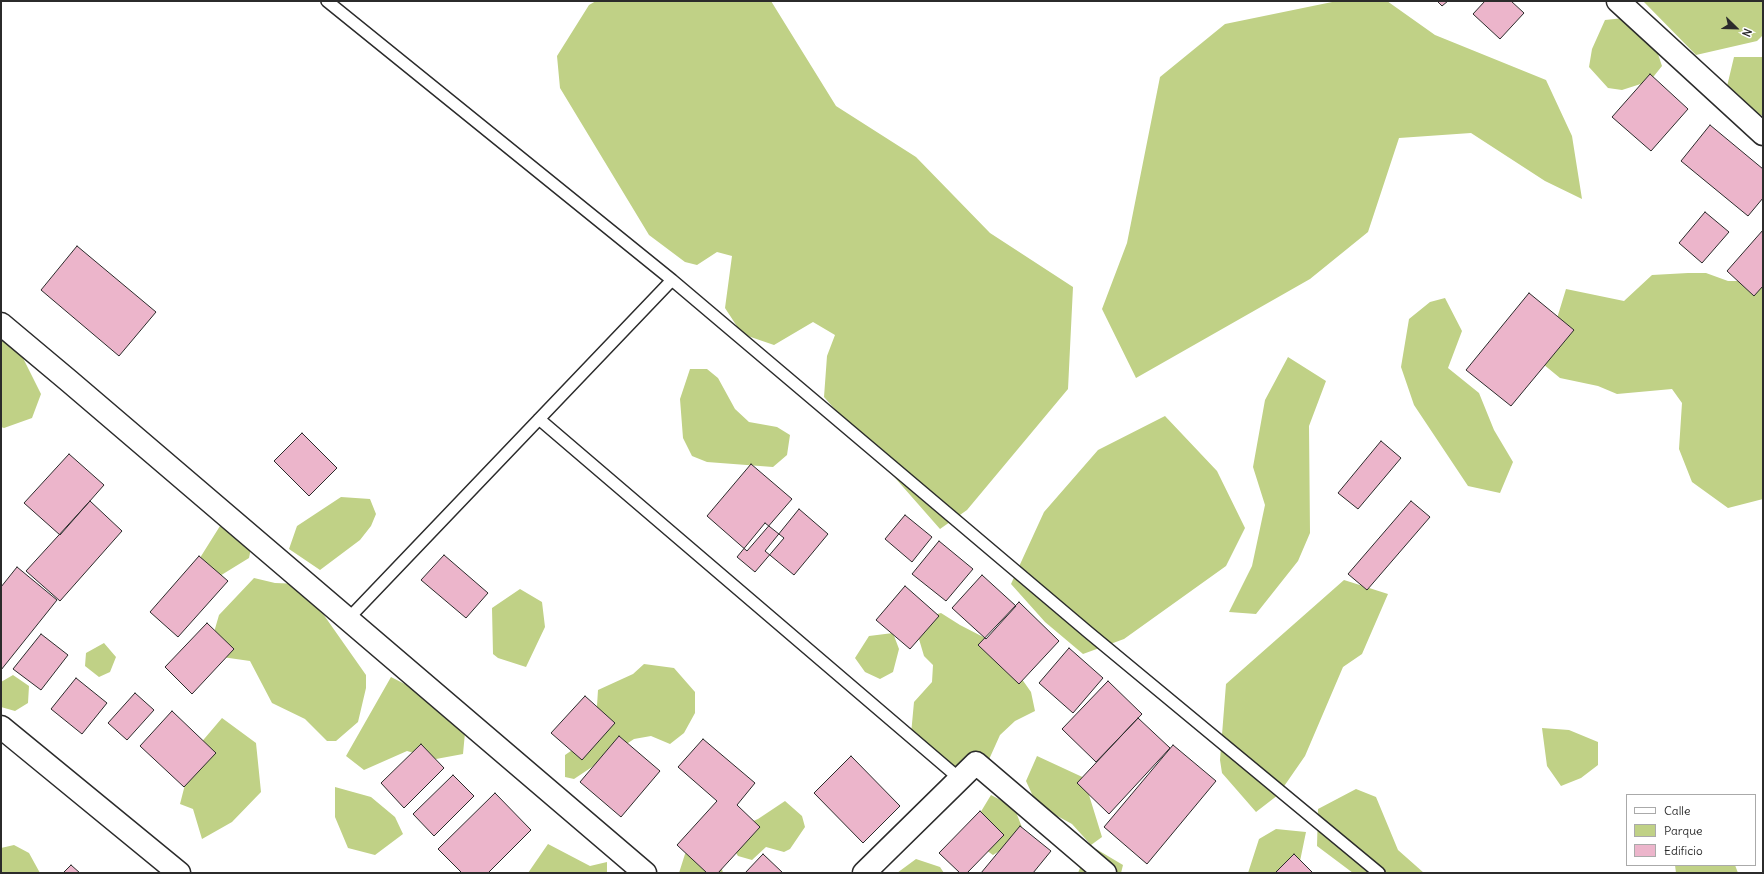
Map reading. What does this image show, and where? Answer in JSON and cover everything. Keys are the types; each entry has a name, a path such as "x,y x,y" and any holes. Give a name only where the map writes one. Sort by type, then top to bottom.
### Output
{"street":[{"path":"1618,1 1763,134"},
{"path":"1,324 644,873"},
{"path":"1,727 179,873"},
{"path":"864,873 976,763 1105,873"}],"lane":[{"path":"327,1 672,280 1082,627 1379,873"},
{"path":"348,619 672,280"},
{"path":"540,419 960,779"}],"green space":[{"path":"596,1 771,1 836,106 916,157 990,233 1073,287 1068,389 967,510 940,529 824,397 827,356 835,335 813,322 774,345 742,334 725,308 732,256 717,252 697,265 685,262 649,235 560,88 557,56 589,5"},
{"path":"1337,1 1387,1 1435,35 1546,80 1572,136 1582,199 1545,181 1471,133 1399,138 1368,232 1310,279 1136,378 1102,309 1127,243 1160,77 1225,24"},
{"path":"1643,1 1763,1 1763,35 1757,41 1696,55"},
{"path":"1624,18 1649,27 1662,66 1650,81 1622,90 1608,88 1589,67 1592,49 1605,20"},
{"path":"1734,57 1763,57 1763,116 1724,99"},
{"path":"1706,273 1728,281 1763,281 1763,499 1728,508 1692,482 1679,449 1682,403 1672,389 1617,394 1598,386 1560,378 1543,364 1566,289 1624,301 1652,275"},
{"path":"1445,298 1462,331 1448,368 1479,393 1494,430 1513,462 1500,493 1468,486 1414,405 1401,367 1409,319 1430,302"},
{"path":"1,332 19,350 41,394 32,418 4,428 1,427"},
{"path":"1288,357 1326,381 1309,426 1310,533 1298,561 1256,614 1229,612 1252,566 1265,505 1253,467 1265,400"},
{"path":"690,369 707,369 718,378 735,409 749,422 777,427 790,435 787,455 773,467 707,462 692,456 683,438 680,399"},
{"path":"1165,416 1217,471 1245,528 1226,566 1124,639 1083,654 1045,622 1011,584 1044,512 1098,450"},
{"path":"341,497 370,499 376,514 371,526 360,540 320,570 289,549 297,526"},
{"path":"220,526 251,548 249,558 210,582 198,561"},
{"path":"254,578 275,583 302,584 366,675 366,688 358,722 336,741 327,741 305,719 272,703 250,661 215,656 210,646 219,615"},
{"path":"1344,580 1388,594 1362,654 1343,667 1305,756 1278,795 1256,812 1222,773 1220,760 1226,684"},
{"path":"520,589 542,602 545,627 526,667 498,658 493,654 492,608"},
{"path":"941,613 987,639 1007,658 1031,692 1035,711 1015,721 1000,735 982,775 963,773 933,754 910,745 914,702 932,682 933,665 924,656 916,629 930,616"},
{"path":"893,633 899,649 893,672 880,679 865,672 855,658 869,636"},
{"path":"104,643 116,657 110,672 99,677 85,666 86,653"},
{"path":"644,664 674,668 695,692 695,713 684,733 670,744 651,736 634,739 574,779 565,777 565,755 584,742 596,722 598,690 633,674"},
{"path":"13,675 29,686 28,703 15,711 1,707 1,682"},
{"path":"391,677 438,701 467,711 463,754 436,759 407,751 364,770 346,756"},
{"path":"222,718 256,743 261,792 232,822 202,839 193,809 180,804 189,769 199,745"},
{"path":"1542,728 1569,730 1598,742 1598,765 1581,778 1561,786 1547,766"},
{"path":"1037,756 1091,781 1089,795 1102,837 1091,845 1072,824 1037,805 1026,781"},
{"path":"335,787 371,797 395,817 403,834 375,855 348,848 335,817"},
{"path":"1356,789 1376,797 1398,850 1424,873 1353,873 1317,846 1318,809"},
{"path":"991,795 1014,807 1025,835 993,855 983,848 974,823"},
{"path":"785,801 802,816 805,827 790,849 784,852 766,847 752,860 738,856 731,845 737,828 758,819"},
{"path":"1276,829 1306,832 1299,866 1296,873 1248,873 1259,839"},
{"path":"694,843 720,861 723,873 679,873 685,854"},
{"path":"548,844 590,866 607,862 607,873 528,873"},
{"path":"14,845 29,853 40,873 1,873 1,848"},
{"path":"1096,849 1123,865 1121,873 1078,873 1080,868"},
{"path":"916,859 940,867 944,873 897,873"},
{"path":"1675,866 1735,866 1738,873 1676,873"}],"building":[{"path":"1437,1 1448,1 1442,6"},
{"path":"1485,1 1511,1 1524,13 1500,39 1473,14"},
{"path":"1650,74 1688,109 1651,151 1612,117"},
{"path":"1710,125 1763,169 1763,198 1748,216 1681,161"},
{"path":"1705,212 1729,232 1702,263 1679,243"},
{"path":"1763,230 1763,286 1754,296 1727,271"},
{"path":"77,246 156,312 119,356 41,290"},
{"path":"1529,293 1574,330 1511,406 1466,370"},
{"path":"302,433 337,468 309,496 274,461"},
{"path":"1381,441 1401,458 1358,509 1338,493"},
{"path":"69,454 104,485 60,535 24,503"},
{"path":"751,464 792,499 747,551 707,516"},
{"path":"90,501 122,531 60,601 26,571"},
{"path":"1411,501 1430,517 1367,590 1348,574"},
{"path":"799,509 828,534 794,575 765,551"},
{"path":"905,515 932,537 912,562 885,539"},
{"path":"765,523 784,538 755,572 737,557"},
{"path":"939,541 973,569 946,601 912,574"},
{"path":"444,555 488,593 466,618 421,580"},
{"path":"199,556 228,581 178,637 150,612"},
{"path":"17,567 57,600 1,670 1,587"},
{"path":"982,575 1016,606 986,639 952,608"},
{"path":"905,586 939,616 910,649 876,620"},
{"path":"1019,602 1059,641 1019,684 978,645"},
{"path":"207,623 234,649 192,694 165,667"},
{"path":"41,634 68,655 41,690 13,669"},
{"path":"1069,648 1103,678 1073,713 1039,683"},
{"path":"76,678 107,703 82,734 51,709"},
{"path":"1108,681 1142,714 1096,762 1062,729"},
{"path":"135,693 154,710 127,740 108,723"},
{"path":"585,696 615,723 582,760 551,733"},
{"path":"172,711 216,753 184,787 140,746"},
{"path":"1138,718 1170,748 1109,814 1077,783"},
{"path":"619,736 660,771 621,817 580,782"},
{"path":"703,739 755,783 737,805 760,827 718,873 707,873 677,845 717,801 678,767"},
{"path":"421,744 444,768 404,808 381,783"},
{"path":"1173,745 1216,781 1147,864 1104,827"},
{"path":"851,756 900,806 863,843 814,793"},
{"path":"453,775 474,796 434,836 413,814"},
{"path":"495,793 531,830 488,873 462,873 438,849"},
{"path":"980,811 1004,835 967,873 960,873 939,853"},
{"path":"1020,826 1051,851 1033,873 981,873"},
{"path":"763,854 783,873 745,873"},
{"path":"1294,854 1313,873 1275,873"},
{"path":"71,865 80,873 63,873"}]}
